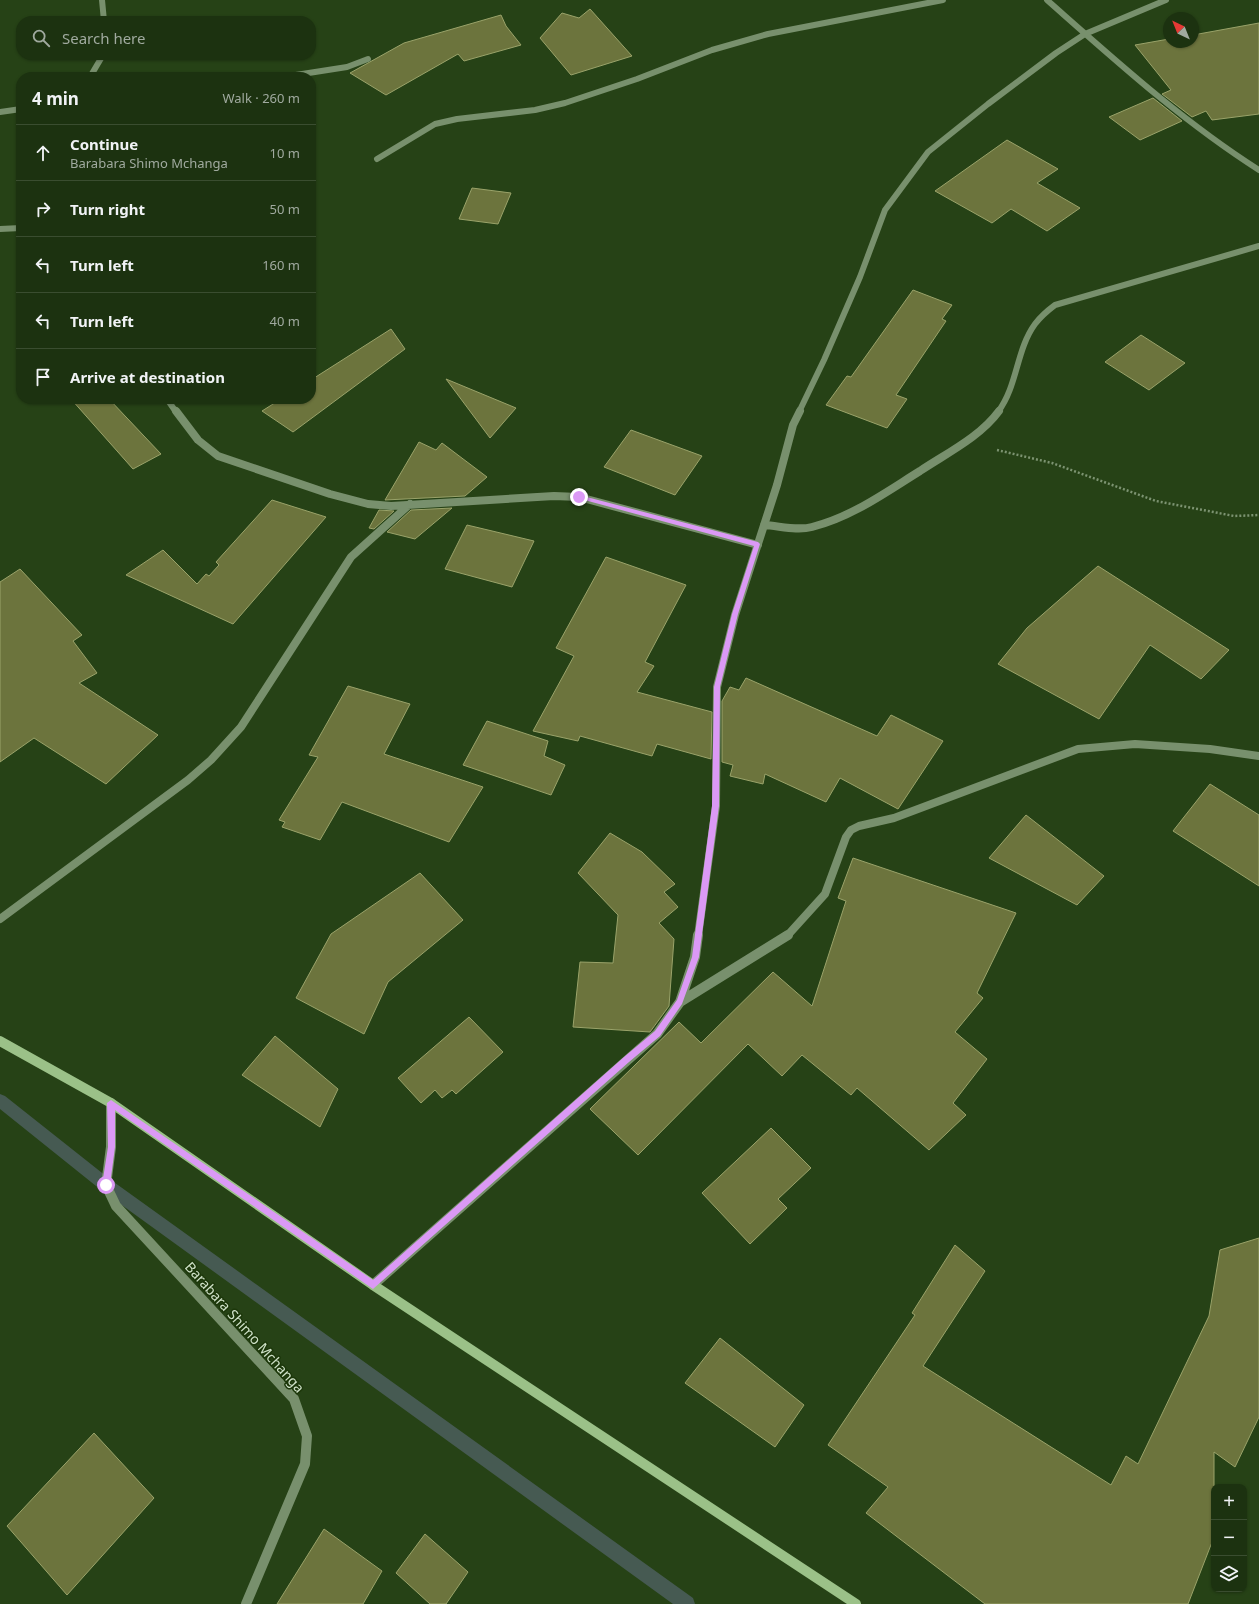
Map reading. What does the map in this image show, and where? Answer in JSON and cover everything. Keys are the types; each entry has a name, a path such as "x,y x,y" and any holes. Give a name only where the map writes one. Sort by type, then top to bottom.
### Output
{"street":[{"path":"102,0 104,16"},
{"path":"376,159 435,124 457,119 535,110 565,103 637,79 712,50 768,34 943,0"},
{"path":"1047,0 1163,102 1235,156 1259,170"},
{"path":"373,1285 657,1034 680,1002 695,957 716,806 717,687 735,614 764,525 793,425 824,360 860,278 886,210 928,152 988,104 1056,53 1085,34 1166,0"},
{"path":"316,73 347,67 368,59"},
{"path":"93,72 100,60"},
{"path":"0,112 16,110"},
{"path":"0,229 16,228"},
{"path":"764,525 810,527 831,521 857,510 963,444 990,422 1004,404 1032,326 1044,311 1055,305 1259,246"},
{"path":"171,404 198,440 218,456 330,494 368,504 391,506 554,496 579,497 758,544"},
{"path":"0,919 188,780 211,760 241,727 351,557 410,504"},
{"path":"680,1002 786,936 826,894 846,837 851,830 859,826 894,818 1078,749 1135,744 1210,749 1259,756"},
{"path":"0,1041 111,1103 373,1285 856,1604"},
{"name":"Barabara Shimo Mchanga","path":"111,1103 111,1147 106,1185 116,1206 294,1399 307,1436 305,1464 246,1604"}],"path":[{"path":"963,444 1052,463 1156,501 1234,516 1259,515"}],"building":[{"path":"590,9 632,56 571,75 540,38 562,13 579,18"},
{"path":"501,15 506,26 521,45 464,61 458,54 386,95 350,73 404,43"},
{"path":"1259,23 1259,114 1212,120 1206,111 1192,117 1162,94 1171,90 1135,45 1163,40 1163,48 1199,48 1199,34"},
{"path":"1153,98 1182,121 1140,140 1109,117"},
{"path":"1007,140 1058,169 1037,183 1080,208 1047,231 1011,209 992,223 935,191"},
{"path":"472,188 511,193 498,224 459,219"},
{"path":"913,290 952,305 942,319 946,321 896,395 907,399 887,428 826,405 847,376 851,377"},
{"path":"391,329 405,349 293,432 262,411 273,404 316,404 316,377"},
{"path":"1141,335 1185,363 1149,390 1105,362"},
{"path":"446,379 516,408 490,438"},
{"path":"75,404 114,404 161,454 133,469"},
{"path":"631,430 702,456 675,495 604,467"},
{"path":"419,442 436,450 442,443 487,477 465,496 385,500"},
{"path":"272,500 326,517 233,624 126,575 163,550 197,584 206,574 209,576 219,565 216,562"},
{"path":"452,508 415,539 387,532 411,510"},
{"path":"379,510 394,511 374,529 369,528"},
{"path":"467,525 534,541 512,587 445,569"},
{"path":"606,557 686,585 645,662 654,666 637,692 712,712 711,759 657,744 652,756 580,736 578,741 533,731 574,656 556,648"},
{"path":"1098,566 1229,650 1201,679 1150,645 1099,719 998,664 1027,628"},
{"path":"20,569 82,635 73,641 97,673 79,683 158,735 106,784 34,738 0,762 0,582"},
{"path":"746,678 877,736 891,715 943,741 898,809 840,778 826,802 765,774 763,784 730,776 733,765 722,762 722,701 730,687 739,690"},
{"path":"348,686 410,704 384,754 483,787 449,842 342,802 320,840 282,827 285,822 279,820 318,757 309,755"},
{"path":"487,721 548,741 544,756 565,765 551,795 463,765"},
{"path":"1210,784 1259,815 1259,886 1173,831"},
{"path":"1026,815 1104,876 1077,905 989,858"},
{"path":"610,833 642,852 675,884 664,892 678,907 659,923 674,939 669,1006 650,1032 573,1027 580,962 613,963 618,915 578,873"},
{"path":"853,858 1016,913 977,993 983,998 955,1032 987,1059 953,1103 966,1115 929,1150 857,1088 851,1095 802,1055 782,1076 748,1044 638,1155 590,1109 679,1022 701,1043 773,972 812,1006 846,901 838,898"},
{"path":"420,873 463,920 388,982 364,1034 296,998 331,934"},
{"path":"469,1017 503,1052 456,1094 452,1090 442,1098 435,1090 421,1103 398,1078"},
{"path":"275,1036 338,1089 320,1127 242,1075"},
{"path":"771,1128 811,1168 778,1199 787,1208 750,1244 702,1193"},
{"path":"1259,1238 1259,1417 1235,1467 1214,1452 1214,1484 1211,1484 1211,1545 1188,1604 985,1604 866,1513 888,1487 828,1445 915,1315 912,1313 955,1245 985,1271 923,1366 1111,1485 1126,1456 1138,1464 1209,1316 1220,1250"},
{"path":"720,1338 804,1405 775,1447 685,1383"},
{"path":"94,1433 154,1498 67,1595 7,1526"},
{"path":"324,1529 382,1571 363,1604 277,1604"},
{"path":"425,1534 468,1572 446,1604 430,1604 396,1573"}],"waterway":[{"path":"0,1101 106,1185 687,1604"}],"route":[{"path":"106,1185 111,1147 111,1103 373,1285 483,1186 657,1034 680,1002 695,957 716,806 717,687 735,614 758,544 579,497"}]}
